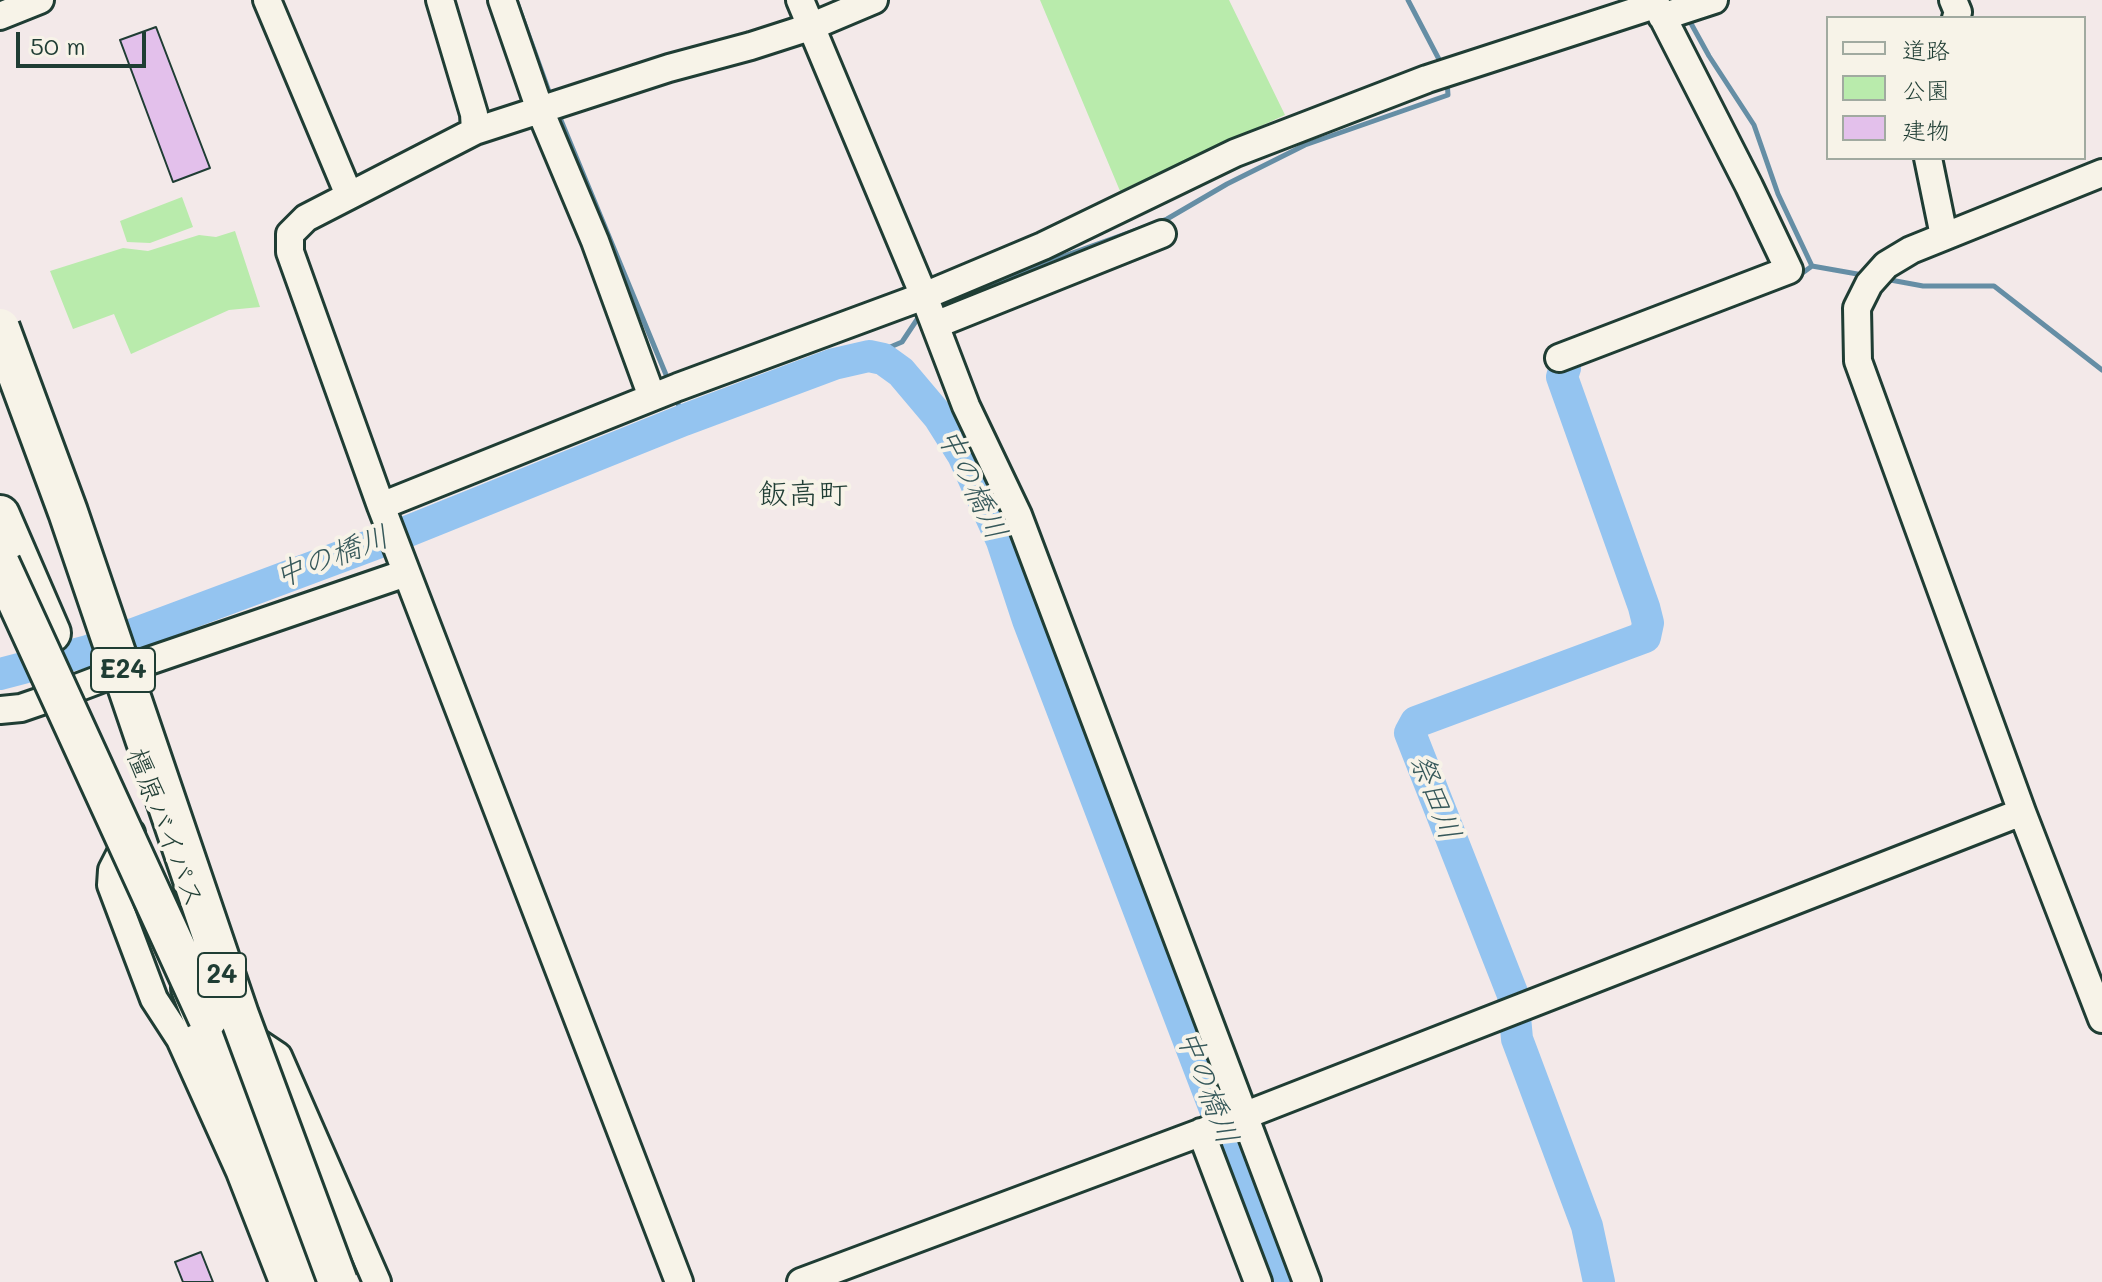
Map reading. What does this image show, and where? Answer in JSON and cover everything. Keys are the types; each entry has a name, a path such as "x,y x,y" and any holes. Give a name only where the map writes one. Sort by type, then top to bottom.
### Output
{"highway":[{"name":"E24","path":"0,328 84,557 308,1282"},
{"name":"橿原バイパス","path":"0,370 131,833 238,1139 270,1219 308,1282"},
{"name":"橿原バイパス","path":"0,515 83,665 230,1023"},
{"name":"E24","path":"0,564 230,1023 339,1282"}],"street":[{"path":"0,16 40,0"},
{"path":"267,0 349,195"},
{"path":"440,0 474,114 475,131"},
{"path":"502,0 550,107 595,241 663,393"},
{"path":"800,0 930,311 966,406 1018,515 1307,1282"},
{"path":"679,1282 384,516 290,252 290,234 306,218 475,131 810,27 874,0"},
{"path":"384,516 663,393 930,311 1048,261 1250,147 1427,79 1657,7 1714,0"},
{"path":"1559,358 1789,270 1657,7"},
{"path":"1928,160 1944,236"},
{"path":"2102,173 1944,236 1886,265 1869,284 1857,308 1858,361 2022,812 2102,1019"},
{"path":"1048,261 1162,234"},
{"path":"0,710 21,708 83,665 403,565"},
{"path":"801,1282 1242,1116 2022,812"},
{"path":"230,1023 278,1056 377,1282"},
{"path":"1203,1131 1258,1282"},
{"path":"270,1219 283,1282"}],"green space":[{"path":"1040,0 1229,0 1285,115 1120,191"},
{"path":"182,197 193,227 150,243 127,242 120,221"},
{"path":"235,231 260,307 229,310 131,354 114,314 73,329 50,271 123,248 148,251 199,235 216,237"}],"building":[{"path":"156,27 210,168 173,182 120,40"},
{"path":"201,1252 213,1282 183,1282 175,1262"}],"waterway":[{"path":"516,0 551,97"},
{"path":"1408,0 1443,67"},
{"path":"1688,18 1754,125 1778,194 1812,266"},
{"path":"937,310 1025,270 1167,219 1227,184 1305,145 1448,95 1447,81"},
{"path":"558,113 669,382"},
{"path":"1797,277 1812,266 1863,275"},
{"path":"1885,279 1923,286 1994,286 2102,370"},
{"path":"869,356 902,342 918,318 924,315"},
{"name":"中の橋川","path":"0,674 88,651 396,536 684,420 834,364 869,356 883,359 901,372 939,417 963,455 1002,541 1028,620 1281,1282"},
{"name":"祭田川","path":"1565,368 1562,377 1644,607 1648,623 1645,637 1416,722 1410,733 1513,995 1517,1039 1587,1226 1599,1282"},
{"path":"676,398 684,420"}],"district":[{"name":"飯高町","path":"803,495"}]}
